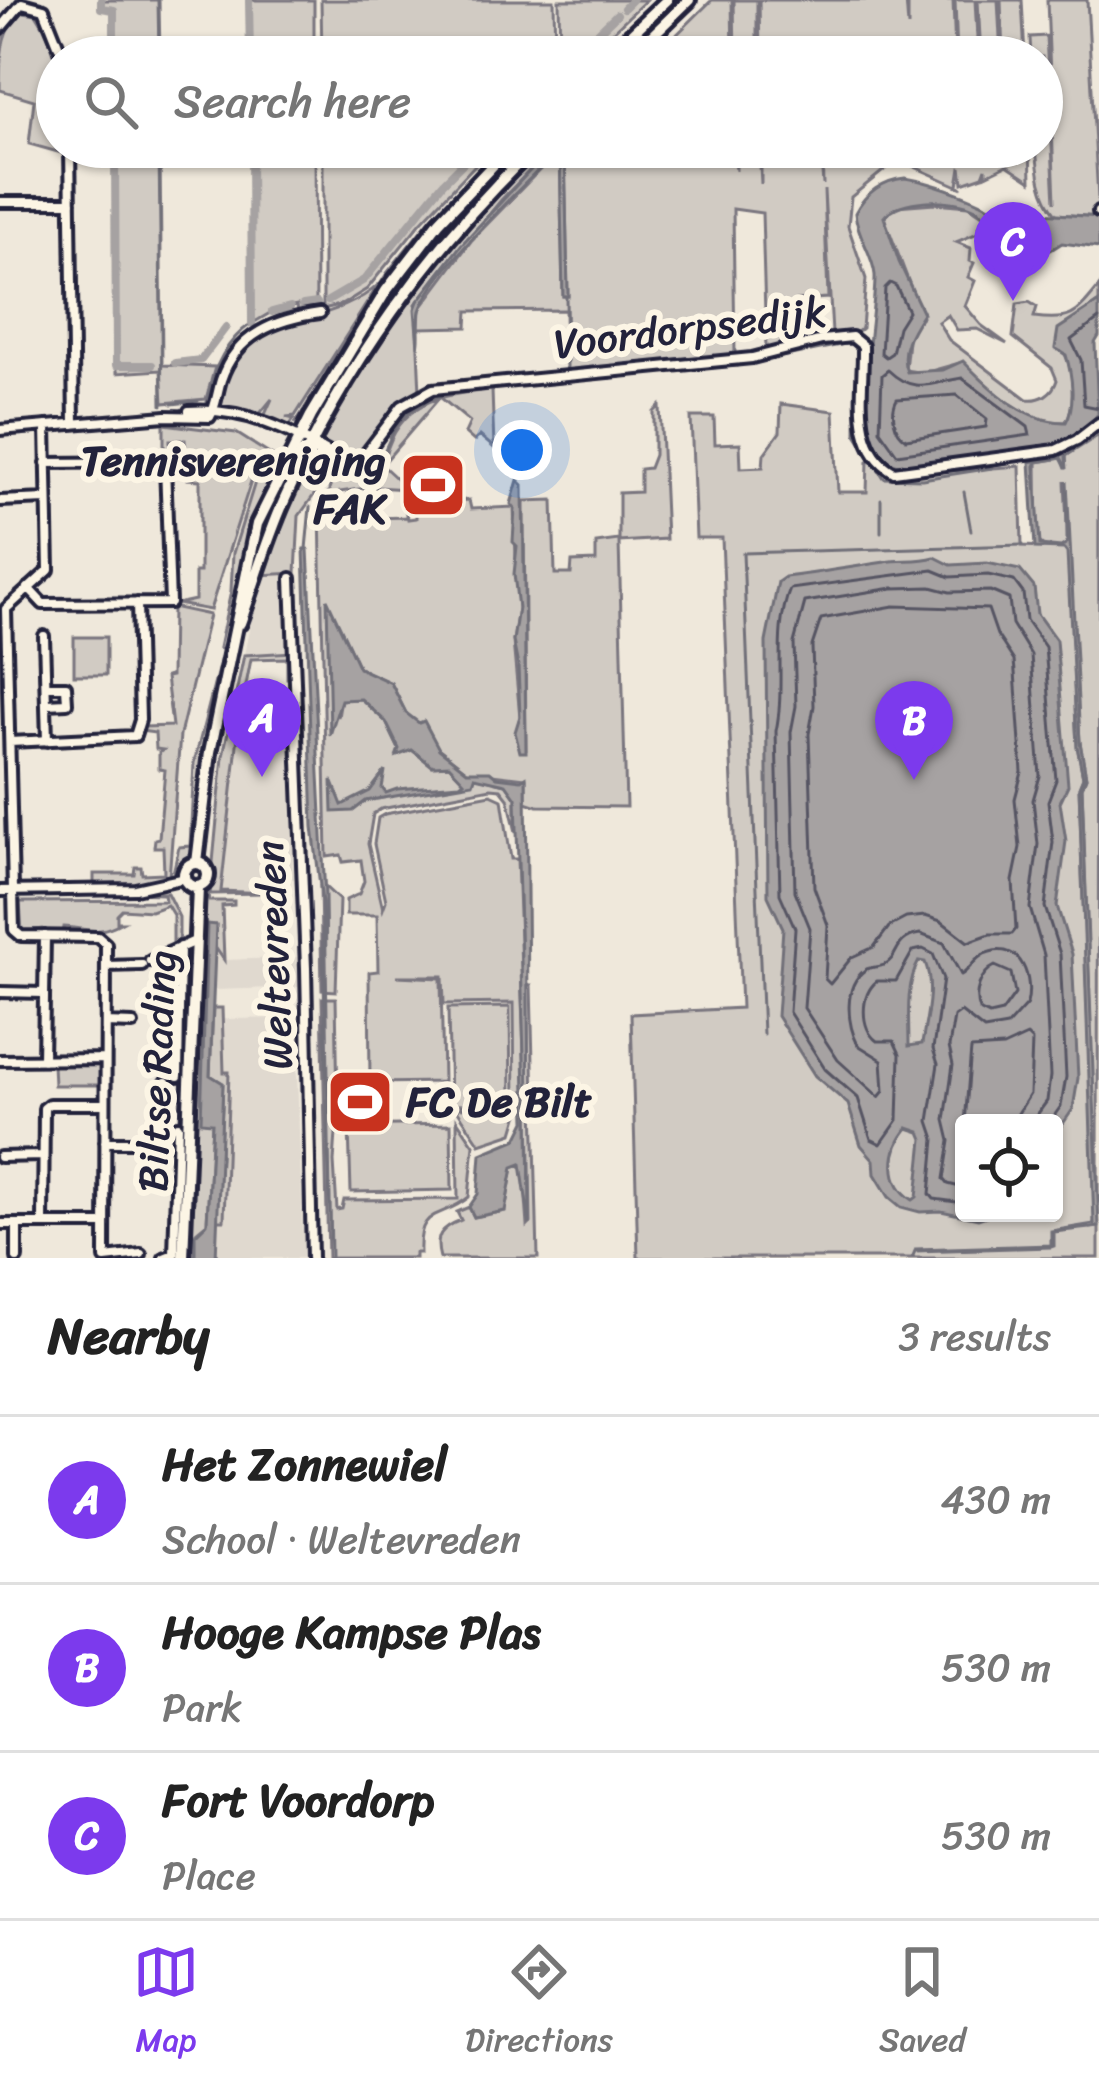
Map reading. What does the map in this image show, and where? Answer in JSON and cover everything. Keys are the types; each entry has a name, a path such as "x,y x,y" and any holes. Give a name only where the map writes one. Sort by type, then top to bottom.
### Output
{"main road":[{"path":"629,36 667,0"},
{"path":"652,36 689,0"},
{"path":"197,863 210,752 252,538 401,269 490,168"},
{"path":"305,443 423,269 514,168"},
{"path":"197,863 208,875 198,887 185,878 189,866 197,863"},
{"name":"Biltse Rading","path":"183,1258 178,1127 198,887"}],"street":[{"path":"0,29 22,1 45,4 55,36"},
{"path":"70,168 74,424"},
{"path":"0,202 71,202"},
{"path":"214,409 226,367 243,344 270,324 320,313"},
{"name":"Voordorpsedijk","path":"0,430 166,416 210,417 214,409 260,420 332,460 345,460 363,458 402,406 434,389 752,358 852,337 863,346 862,430 880,461 895,472 1056,450 1099,424"},
{"path":"46,426 49,570 6,609 3,645 10,742 6,821 16,934 101,938 106,944 105,1258 142,1254"},
{"path":"28,588 43,604 170,603 166,465 46,463"},
{"path":"0,501 46,499"},
{"name":"Weltevreden","path":"291,578 308,1008 311,1258"},
{"path":"10,742 135,736 140,720 137,603"},
{"path":"44,636 47,741"},
{"path":"46,686 66,686 67,703 46,704"},
{"path":"0,891 135,889 185,878"},
{"path":"43,1060 44,937"},
{"path":"106,966 146,963 195,941"},
{"path":"178,1076 180,947"},
{"path":"0,992 44,992"},
{"path":"106,1023 133,1024"},
{"path":"0,1060 105,1059"},
{"path":"164,1258 175,1254 178,1127 166,1082"},
{"path":"43,1223 44,1108 49,1104 105,1104"},
{"path":"151,1136 178,1127"},
{"path":"105,1142 138,1142"},
{"path":"0,1156 42,1156"},
{"path":"0,1224 105,1224"},
{"path":"17,1224 17,1258"}],"shaded area":[{"path":"103,0 159,0 160,36 112,36 112,10 103,6"},
{"path":"249,0 314,0 314,36 249,36"},
{"path":"321,0 554,0 555,36 322,36"},
{"path":"559,0 646,0 608,36 560,36"},
{"path":"712,0 732,0 733,36 675,36"},
{"path":"734,0 757,0 757,36 735,36"},
{"path":"759,0 906,0 908,27 908,0 953,0 954,36 760,36"},
{"path":"955,0 975,0 977,36 956,36"},
{"path":"978,0 998,0 1000,36 980,36"},
{"path":"1001,0 1022,0 1024,36 1002,36"},
{"path":"1047,0 1087,0 1099,217 1056,214 1041,182 1039,168 1053,168 1055,202 1054,168 1063,168 1063,36 1048,36"},
{"path":"24,12 36,14 48,36 36,36 36,146 29,144 34,100 0,90 1,56 16,18"},
{"path":"113,168 160,168 162,365 215,367 206,399 163,403 161,370 117,373"},
{"path":"250,168 315,168 316,311 298,313 297,305 277,309 253,323"},
{"path":"323,168 472,168 367,289 343,304 323,309"},
{"path":"479,168 489,168 359,324 295,424 387,273"},
{"path":"498,168 509,168 480,197 311,435 315,420 387,295 432,234"},
{"path":"521,168 532,168 416,304 420,393 392,413 364,453 343,458 326,448 321,434 367,356 478,212"},
{"path":"542,168 560,168 563,296 568,296 565,168 760,168 761,184 761,168 822,168 823,185 823,168 887,168 851,197 848,226 866,279 862,328 855,334 832,333 824,190 828,298 796,300 795,342 766,349 762,213 733,209 735,354 566,371 565,310 468,311 467,327 419,328 420,309 471,241"},
{"path":"917,168 961,168 958,185 962,188"},
{"path":"961,168 986,168 983,176 963,183"},
{"path":"1012,168 1031,168 1031,181"},
{"path":"896,206 969,206 990,220 978,233 956,242 971,248 974,263 968,277 975,281 965,306 1007,344 977,329 957,330 948,315 938,322 949,340 1027,399 1046,395 1057,380 1052,368 1013,337 1017,304 1029,302 1037,307 1034,317 1065,317 1099,287 1099,302 1074,322 1064,352 1073,387 1066,422 1022,410 963,362 924,373 905,370 909,331 922,317 884,217"},
{"path":"379,284 295,416 286,417 294,419 290,425 263,419 272,399 257,417 219,407 225,375 239,353 258,338 357,300"},
{"path":"492,390 494,448 480,436 474,441 465,433 470,422 441,398"},
{"path":"439,399 382,465 408,489 375,487 373,475 380,474 381,463 405,418"},
{"path":"781,404 834,411 838,492 867,492 868,461 874,459 883,470 896,475 1020,466 1022,546 1045,547 1038,541 1037,462 1062,458 1066,469 1066,456 1099,435 1098,1226 1082,787 1086,777 1065,481 1077,746 1083,777 1079,787 1092,1228 1099,1227 1099,1258 638,1258 631,1014 741,1008 722,538 696,538 691,417 714,417 715,444 740,443 741,468 763,467 764,454 780,432"},
{"path":"660,406 666,539 619,542 626,807 538,806 526,802 526,778 467,771 406,713 391,683 359,668 328,603 338,717 341,699 361,699 386,722 397,754 412,750 432,766 449,765 465,781 474,776 506,784 516,798 516,832 508,798 501,789 491,788 381,809 373,814 368,844 383,909 386,901 374,844 378,818 491,794 502,799 511,859 517,859 526,1108 516,1108 513,1133 480,1144 456,1108 515,1106 514,1003 444,1004 443,976 396,976 441,978 443,1082 370,1083 369,972 378,971 377,915 346,915 346,900 359,894 364,881 361,860 327,857 320,510 332,479 362,473 366,488 340,492 342,519 406,517 406,506 408,519 416,518 416,502 469,500 471,509 514,507 518,609 513,641 520,717 516,732 526,751 524,501 553,500 555,574 571,574 572,562 596,561 596,543 619,540 619,493 640,492 640,469 649,468 654,455 654,412"},
{"path":"164,424 236,433 274,457 252,478 210,610 177,604 195,600 195,572 200,572 200,480 188,479 185,440 170,440 170,462 164,462"},
{"path":"277,459 283,464 247,546 213,715 193,859 173,873 179,847 190,846 194,763 223,650 219,648 233,553 255,482"},
{"path":"303,470 320,475 319,488 299,516 296,573 260,575 273,531"},
{"path":"296,573 299,640 292,643 292,652 244,655 260,575"},
{"path":"172,607 209,615 180,735 169,878 94,888 94,874 134,874 135,867 141,867 142,874 164,873 163,847 154,847 159,838 165,770 159,769 159,753 163,750 156,749 155,733 141,731 172,726 166,677 171,676"},
{"path":"74,637 106,637 106,675 74,675"},
{"path":"292,652 294,678 287,678 287,658 251,659 221,891 266,893 210,894 223,756 244,655"},
{"path":"288,692 294,879 262,879 262,891 220,892 244,693"},
{"path":"323,885 339,900 336,991 322,990"},
{"path":"94,892 167,893 179,917 179,942 173,944 173,915 167,905 151,911 122,909 117,922 122,922 105,929 22,932 20,902 165,901 164,894"},
{"path":"202,894 208,894 209,901 234,901 234,905 222,906 224,960 215,947 216,925 207,925 201,1121 212,1123 207,1223 196,1232 195,1258 189,1258"},
{"path":"215,947 225,960 302,957 303,987 214,990"},
{"path":"527,985 531,985 538,1258 440,1258 439,1238 461,1220 457,1212 469,1207 474,1217 505,1211 513,1167 518,1163 524,1171 528,1226 531,1223"},
{"path":"322,998 336,998 337,1210 344,1200 458,1199 457,1120 474,1145 469,1197 427,1221 415,1258 328,1258"},
{"path":"510,1007 511,1104 450,1105 448,1008"},
{"path":"213,1008 222,1008 224,1072 229,1072 224,1220 217,1220 223,1083 210,1075"},
{"path":"304,1018 304,1034 269,1036 270,1054 296,1053 304,1258 216,1258 217,1220 224,1219 229,1073 224,1073 222,1019"},
{"path":"53,1064 101,1064 101,1085 54,1085"},
{"path":"451,1124 452,1190 351,1192 349,1126"}],"water":[{"path":"532,168 541,168 442,274 420,311 418,347 418,301 461,245"},
{"path":"560,168 565,168 568,296 563,296"},
{"path":"905,178 979,202 1020,228 1041,213 1099,217 1099,248 1062,243 1051,250 1009,239 976,209 955,202 914,203 884,217 923,313 905,349 907,372 943,370 963,361 1023,411 1066,422 1071,380 1066,355 1055,348 1058,329 1099,302 1095,343 1098,414 1083,429 1063,440 1012,454 911,466 889,461 875,444 866,388 875,275 855,213 876,189"},
{"path":"1093,437 1066,456 1067,469 1061,458 1035,466 1040,545 1067,543 1067,481 1080,742 1086,777 1082,787 1099,1227 1054,1232 1051,1247 915,1251 1051,1245 1051,1231 1094,1224 1079,787 1083,777 1077,746 1067,553 1035,548 1030,462 1062,455"},
{"path":"518,480 523,485 526,752 520,752 515,732 520,716 513,641 518,608 517,546 511,504"},
{"path":"304,549 308,549 325,897 331,1258 322,903 313,827"},
{"path":"935,557 951,565 987,563 1020,570 1034,587 1037,614 1056,640 1068,785 1060,802 1066,841 1057,906 1072,954 1078,1078 1073,1109 1063,1124 1063,1114 955,1114 955,1214 920,1212 901,1207 889,1197 875,1174 874,1160 861,1145 848,1104 815,1076 777,1016 783,928 768,896 766,642 778,582 785,577","holes":["919,961 925,962 929,1003 922,1044 909,1046 910,991","908,1128 920,1132 923,1139 913,1200 898,1185 895,1156"]},
{"path":"327,599 359,668 391,683 406,713 419,723 424,721 439,749 467,771 526,777 530,1225 521,1164 513,1167 505,1211 474,1217 469,1207 478,1194 481,1154 517,1139 526,1121 516,798 506,784 475,777 473,783 366,801 353,811 333,812 332,780 342,805 370,791 385,771 382,788 386,793 464,781 449,765 433,766 412,750 397,756 399,749 386,722 361,699 341,700 330,735"},
{"path":"207,924 216,925 210,1075 223,1083 216,1258 195,1258 195,1235 207,1223 212,1123 201,1122"}],"waterway":[{"path":"101,0 101,8 114,10 114,36"},
{"path":"158,0 159,36"},
{"path":"249,0 250,36"},
{"path":"624,8 632,0"},
{"path":"594,36 617,14"},
{"path":"115,168 116,365 152,365"},
{"path":"159,168 162,405"},
{"path":"251,168 252,323"},
{"path":"328,301 364,280 458,168"},
{"path":"566,296 567,367"},
{"path":"303,305 317,303"},
{"path":"272,312 290,307"},
{"path":"207,402 221,358 252,323"},
{"path":"175,363 201,360 226,327"},
{"path":"663,371 736,366 850,343 857,350 856,434 884,478 922,479 992,468"},
{"path":"610,378 636,375"},
{"path":"381,474 390,438 418,406 460,390 552,383"},
{"path":"172,404 198,401"},
{"path":"964,492 971,531"},
{"path":"881,499 881,532"},
{"path":"306,549 310,507"},
{"path":"763,1034 743,553 1023,545"}],"place":[{"name":"Fort Voordorp","path":"1013,301"},
{"name":"Tennisvereniging FAK","path":"433,485"},
{"name":"Het Zonnewiel","path":"262,777"},
{"name":"Hooge Kampse Plas","path":"914,780"},
{"name":"FC De Bilt","path":"360,1102"}]}
